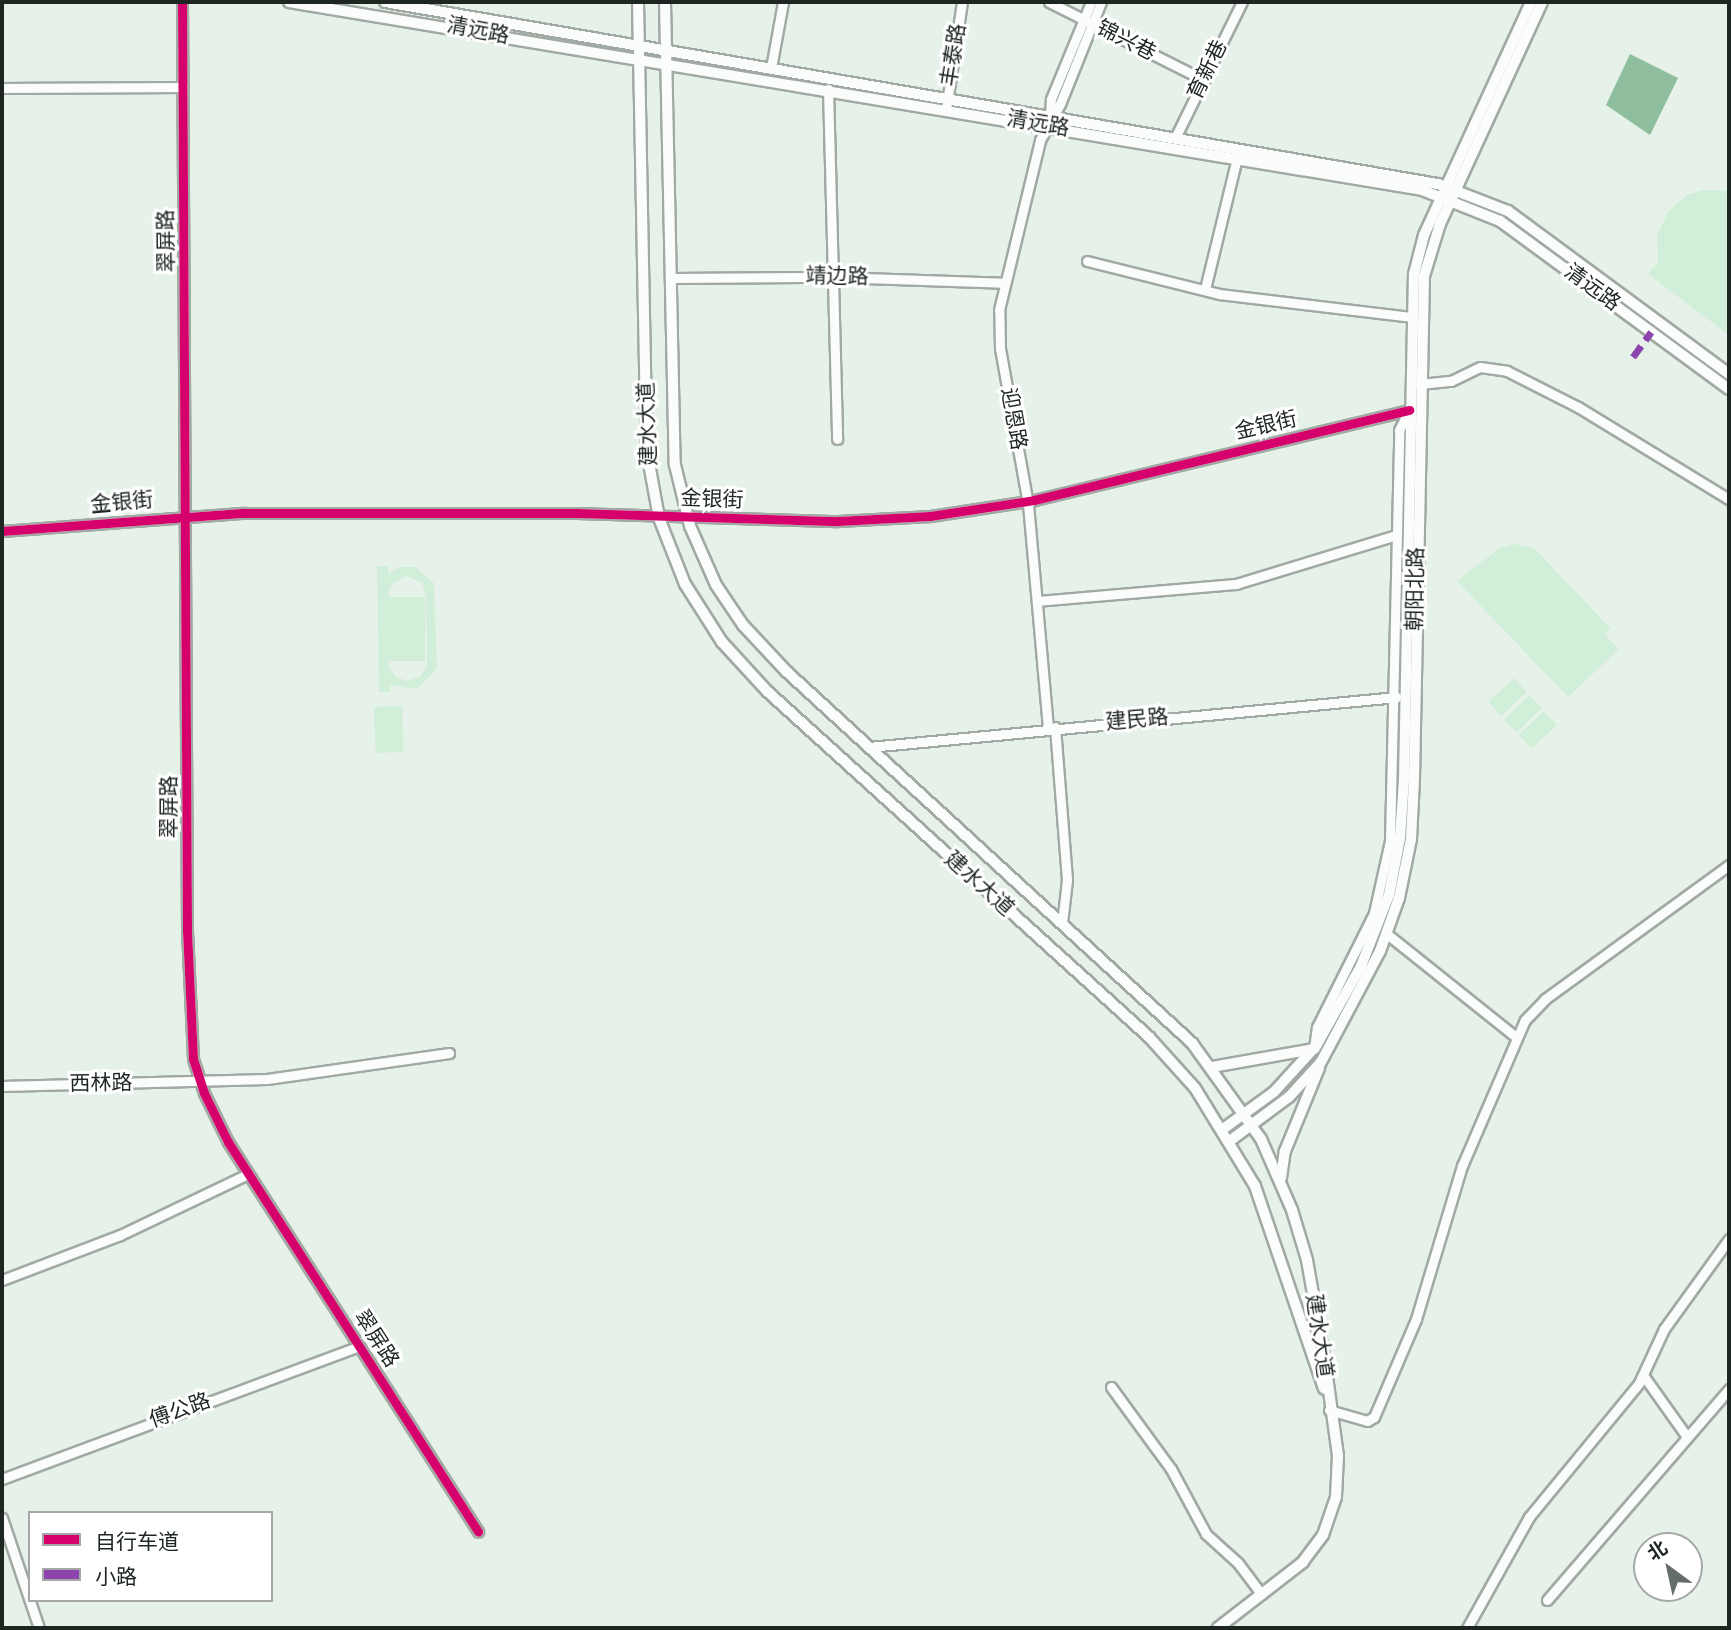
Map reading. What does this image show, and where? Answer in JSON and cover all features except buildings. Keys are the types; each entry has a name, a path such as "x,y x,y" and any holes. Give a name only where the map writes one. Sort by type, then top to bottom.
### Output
{"main road":[{"name":"清远路","path":"289,2 828,89 947,104"},
{"name":"清远路","path":"385,2 666,49 1237,158 1449,193 1500,221 1729,389"},
{"name":"建水大道","path":"638,2 647,452 658,516 693,598 751,674 1161,1049 1231,1140 1262,1202 1326,1395"},
{"name":"建水大道","path":"665,2 674,450 687,516 716,585 743,625 869,747 1180,1030 1212,1067 1252,1125 1281,1180 1307,1260 1326,1395"},
{"name":"朝阳北路","path":"1231,1140 1289,1097 1321,1062 1387,934 1404,878 1412,821 1424,275 1449,193 1531,2"},
{"name":"朝阳北路","path":"1223,1129 1274,1092 1314,1049 1361,966 1389,895 1402,820 1399,697 1411,317 1420,248 1542,2"},
{"name":"清远路","path":"1048,121 1175,138 1449,193 1508,211 1729,374"},
{"path":"1212,1067 1314,1049"},
{"path":"1281,1180 1285,1151 1321,1062"},
{"path":"1218,1628 1232,1614 1303,1562 1330,1517 1339,1467 1326,1395"}],"street":[{"name":"翠屏路","path":"181,2 187,515 187,931 191,1041 200,1082 219,1126 478,1532"},
{"path":"771,68 783,2"},
{"name":"丰泰路","path":"947,104 962,2"},
{"name":"锦兴巷","path":"1049,2 1204,80"},
{"name":"迎恩路","path":"1088,21 1091,2"},
{"name":"迎恩路","path":"1062,923 1067,880 1028,501 999,339 1003,284 1048,121 1088,21 1101,2"},
{"name":"育新巷","path":"1175,138 1242,2"},
{"path":"2,88 183,87"},
{"path":"828,89 835,277 837,439"},
{"path":"1205,289 1237,158"},
{"path":"1087,261 1219,294 1411,317"},
{"name":"靖边路","path":"672,278 835,277 1003,284"},
{"path":"1420,384 1451,382 1480,367 1507,371 1578,407 1729,499"},
{"path":"1399,697 1396,535 1399,430 1409,410"},
{"name":"金银街","path":"2,531 187,515 687,516 880,520 1028,501 1409,410"},
{"path":"1037,601 1236,584 1396,535"},
{"name":"建民路","path":"869,747 1052,727 1399,697"},
{"path":"1329,1410 1367,1421 1374,1417 1416,1319 1462,1166 1516,1038 1545,999 1729,865"},
{"path":"1387,934 1516,1038"},
{"name":"西林路","path":"2,1086 200,1082 332,1073 449,1053"},
{"path":"2,1280 120,1235 248,1174"},
{"path":"1467,1628 1529,1517 1643,1375 1664,1329 1729,1239"},
{"name":"傅公路","path":"2,1479 359,1346"},
{"path":"1643,1375 1687,1437"},
{"path":"1111,1387 1171,1469 1206,1534 1238,1563 1261,1594"},
{"path":"1547,1601 1729,1389"},
{"path":"2,1518 28,1595"},
{"path":"30,1602 39,1628"},
{"path":"1232,1614 1235,1628"}],"shaded area":[{"path":"1630,54 1678,78 1650,135 1606,105"},
{"path":"1703,190 1729,191 1729,335 1648,274 1658,262 1657,236 1668,212 1687,195"},
{"path":"1514,544 1534,548 1610,628 1605,635 1619,649 1568,697 1457,581 1500,548"},
{"path":"377,566 388,566 388,574 400,567 415,567 434,583 437,668 417,689 390,685 390,692 379,692","holes":["406,576 422,583 426,595 427,665 421,676 408,681 396,677 389,666 389,591 393,583"]},
{"path":"389,597 425,597 425,661 389,661"},
{"path":"1514,678 1527,692 1501,716 1488,702"},
{"path":"1529,695 1542,708 1517,732 1504,720"},
{"path":"402,706 404,752 376,753 374,707"},
{"path":"1544,711 1557,725 1531,749 1518,735"}],"marked path":[{"path":"1633,357 1651,332"}],"cycle path":[{"path":"182,2 187,931 193,1059 204,1093 228,1142 478,1532"},
{"path":"2,531 244,513 577,513 838,521 930,516 1034,500 1409,410"}]}
